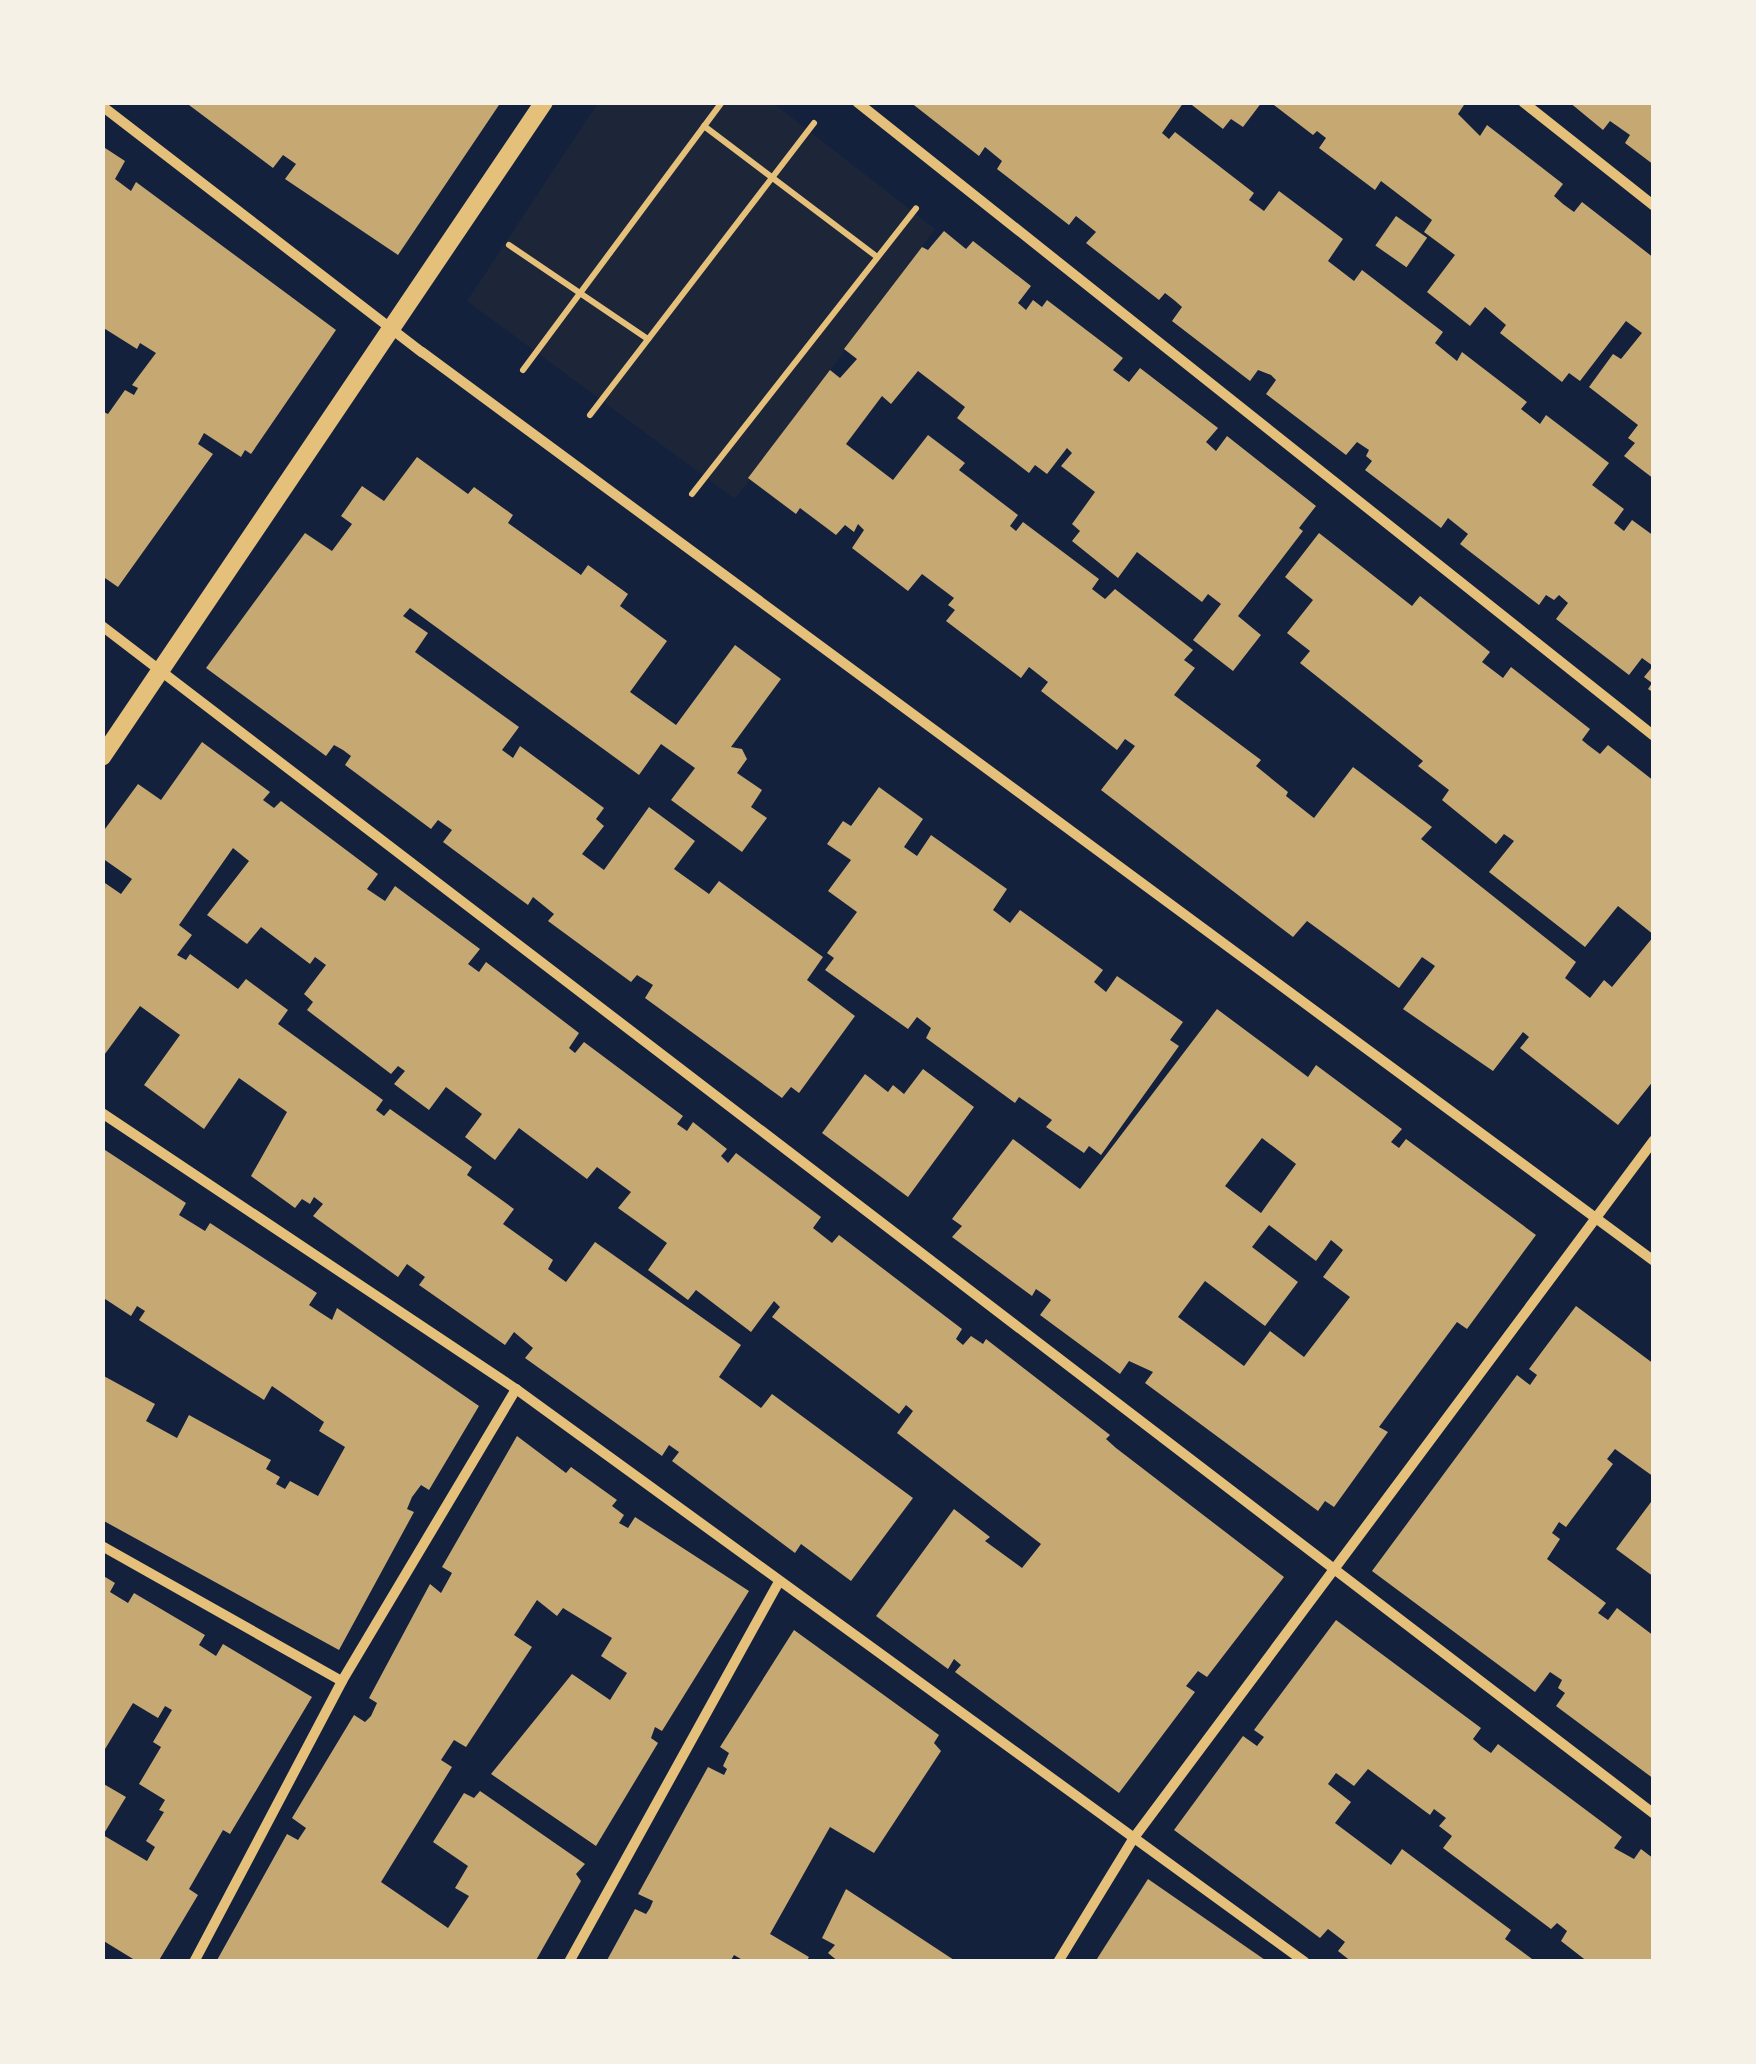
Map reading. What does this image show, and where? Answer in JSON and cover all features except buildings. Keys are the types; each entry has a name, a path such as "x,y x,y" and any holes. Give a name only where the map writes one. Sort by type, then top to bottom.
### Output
{"street":[{"path":"102,757 544,102"},
{"path":"856,102 1654,736"},
{"path":"1523,102 1654,206"},
{"path":"102,106 392,330 1654,1261"},
{"path":"102,626 1654,1814"},
{"path":"102,1113 516,1388 1304,1962"},
{"path":"1058,1962 1133,1839 1654,1140"},
{"path":"194,1962 342,1681 516,1388"},
{"path":"102,1546 342,1681"},
{"path":"569,1962 779,1582"}],"path":[{"path":"496,406 722,102"},
{"path":"560,454 818,118"},
{"path":"704,126 878,257"},
{"path":"664,530 944,172"},
{"path":"466,217 648,339"}],"shaded area":[{"path":"598,103 773,103 935,229 735,499 467,301"}]}
